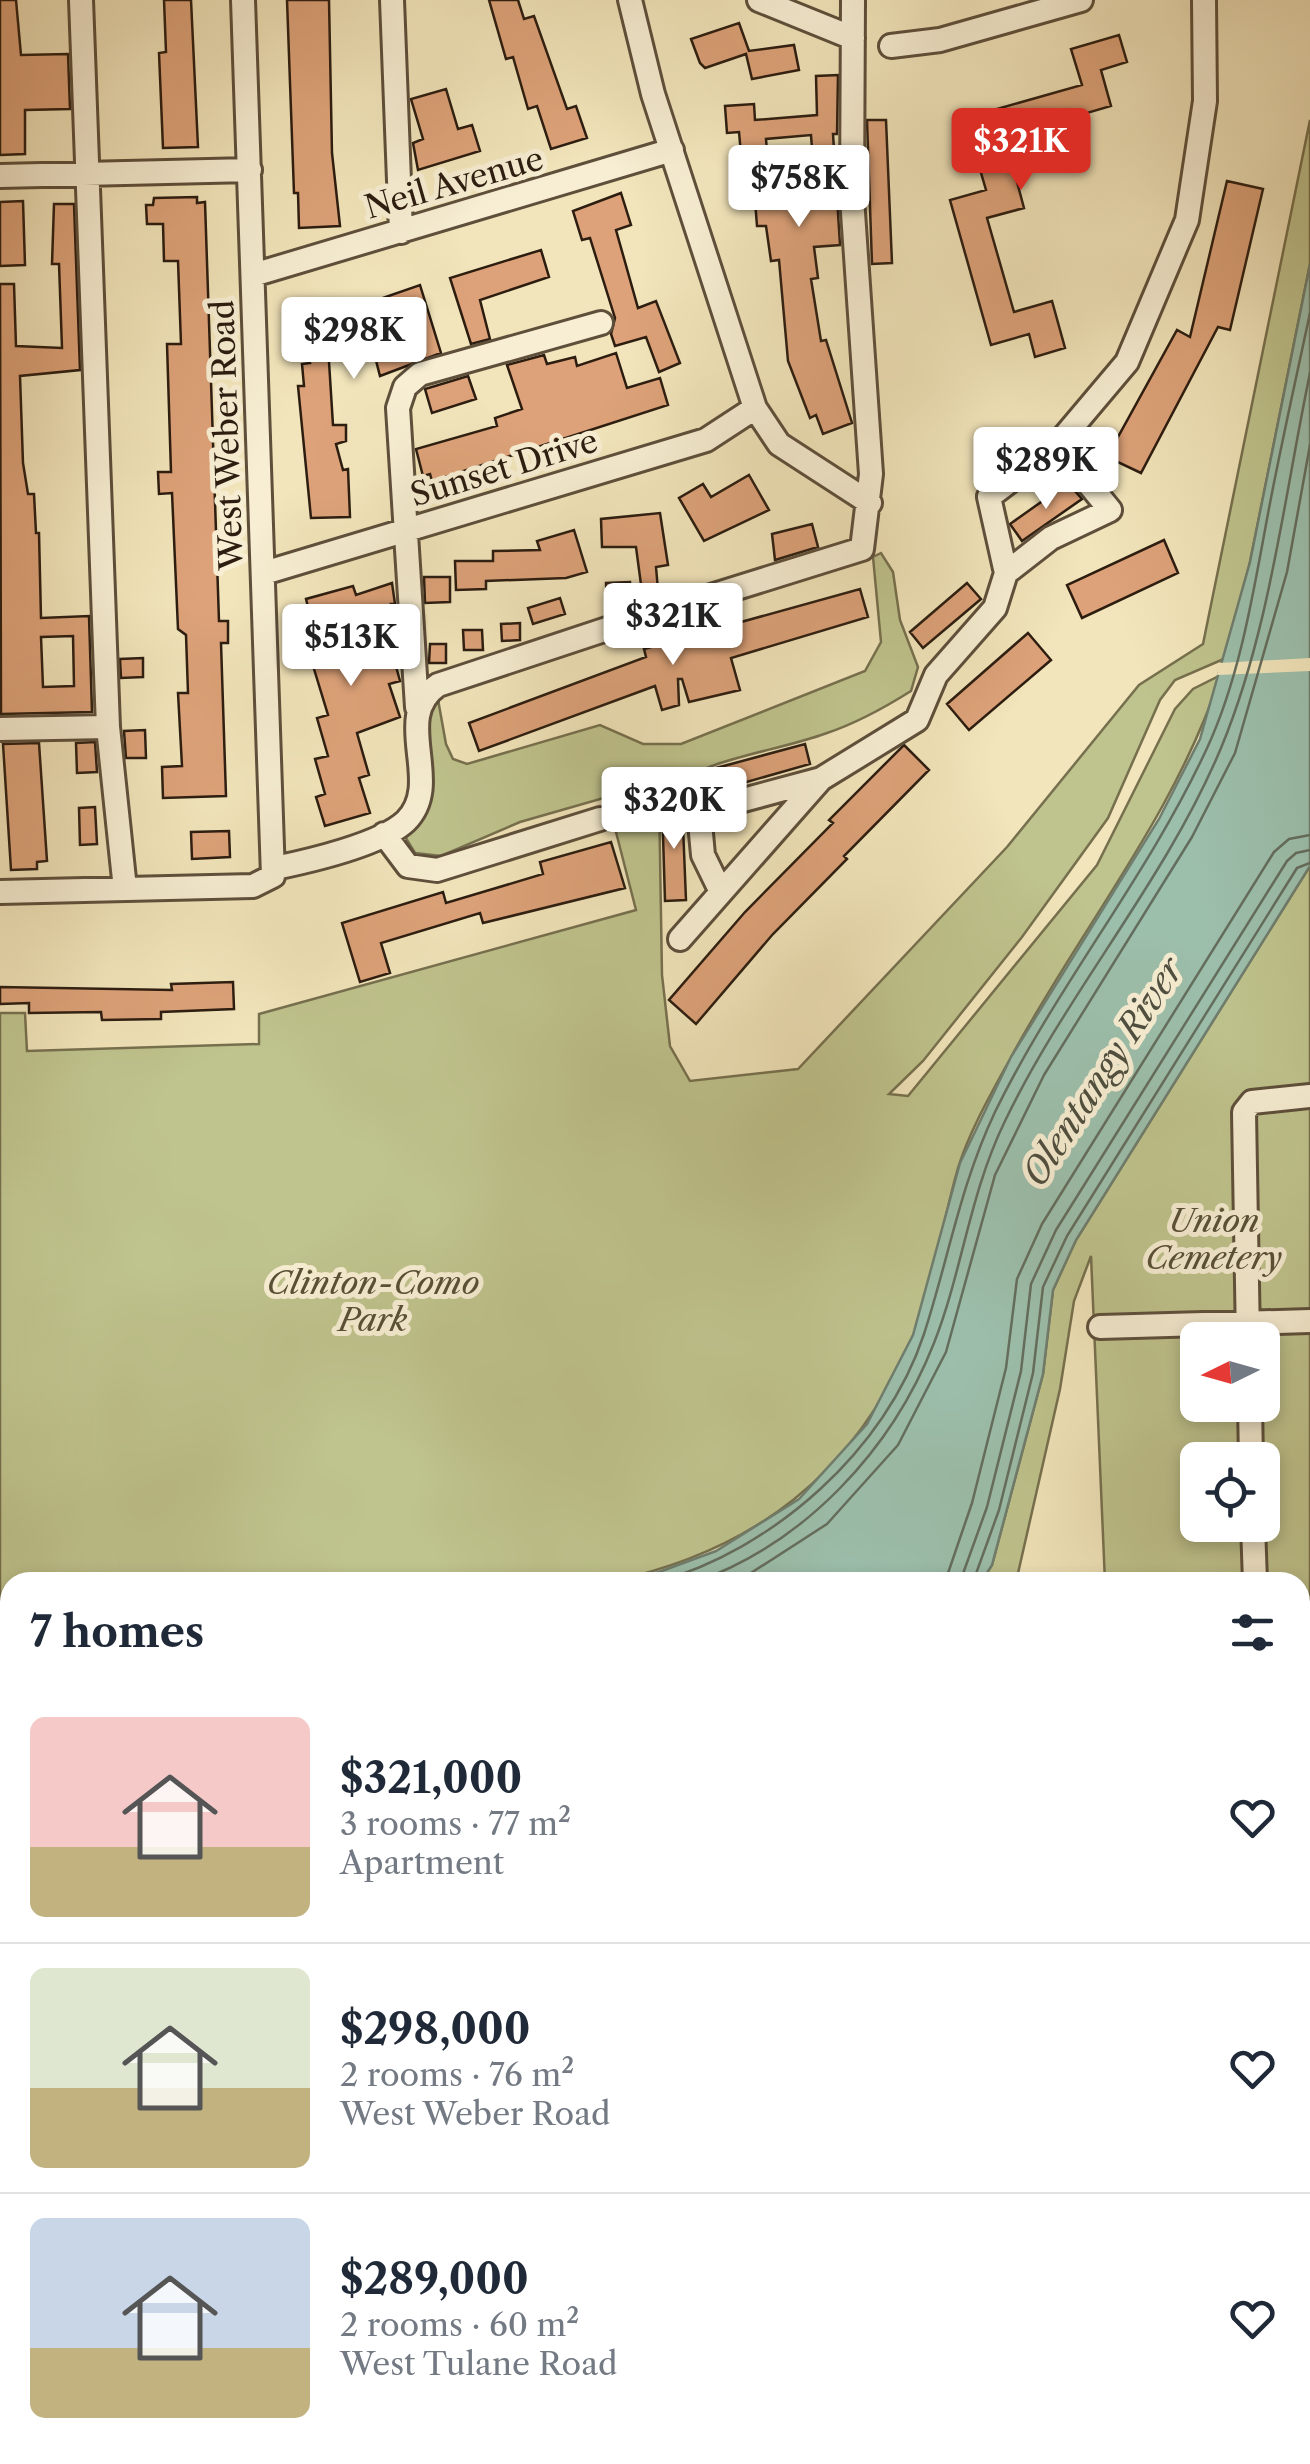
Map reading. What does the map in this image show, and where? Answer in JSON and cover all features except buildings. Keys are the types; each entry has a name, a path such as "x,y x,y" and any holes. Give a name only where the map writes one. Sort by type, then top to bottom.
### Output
{"street":[{"path":"81,0 108,726 125,889"},
{"name":"West Weber Road","path":"243,0 275,868"},
{"path":"392,0 401,232"},
{"path":"630,0 672,150 754,408 779,444 870,503"},
{"path":"759,0 854,38"},
{"path":"650,615 862,548 870,503 852,198 853,0"},
{"path":"891,46 940,40 1081,0"},
{"path":"722,892 703,855 698,812 821,779 917,720 936,675 995,608 1006,573 989,497 1057,445 1126,362 1186,220 1205,102 1204,0"},
{"name":"Neil Avenue","path":"254,275 672,150"},
{"path":"0,176 250,170"},
{"path":"0,892 262,885 269,882 275,868 384,834 404,824 416,809 421,780 398,408 412,379 601,322"},
{"name":"Sunset Drive","path":"264,573 706,440 754,408"},
{"path":"1006,573 1051,538 1110,510 1057,445"},
{"path":"418,707 438,685 619,626"},
{"path":"0,730 108,726"},
{"path":"680,940 821,779"},
{"path":"384,834 408,866 437,870 600,819"},
{"path":"1248,1322 1244,1112 1252,1102 1310,1096"},
{"path":"1280,1326 1310,1321"},
{"path":"1100,1327 1180,1329"},
{"path":"1254,1542 1255,1572"}],"green space":[{"name":"Clinton-Como Park","path":"1310,120 1310,264 1250,562 1226,658 1175,680 1160,700 1108,818 1022,937 923,1061 889,1094 908,1096 1097,865 1175,709 1193,689 1221,675 1178,777 1152,825 1037,1011 975,1126 958,1168 927,1296 913,1336 889,1385 830,1467 794,1500 754,1527 710,1550 647,1572 0,1572 0,1013 25,1013 27,1051 259,1044 259,1014 636,910 607,797 520,822 441,856 415,853 404,835 423,734 437,694 446,744 453,759 467,764 600,725 643,744 681,744 865,671 881,642 873,557 881,553 893,572 900,620 918,667 911,691 838,729 697,772 659,796 662,975 670,1046 690,1081 798,1069 1007,847 1139,685 1203,644"},
{"name":"Union Cemetery","path":"1310,866 1310,1572 1105,1572 1091,1256 1074,1301 1060,1389 1018,1572 987,1572 1043,1374 1053,1290 1076,1240"}],"water":[{"name":"Olentangy River","path":"1310,264 1310,866 1076,1240 1053,1290 1043,1374 992,1565 987,1572 659,1572 716,1551 799,1499 867,1424 913,1335 960,1163 1011,1057 1159,819 1200,739 1250,562"}],"pier":[{"path":"1310,658 1310,671 1217,675 1219,663"}]}
